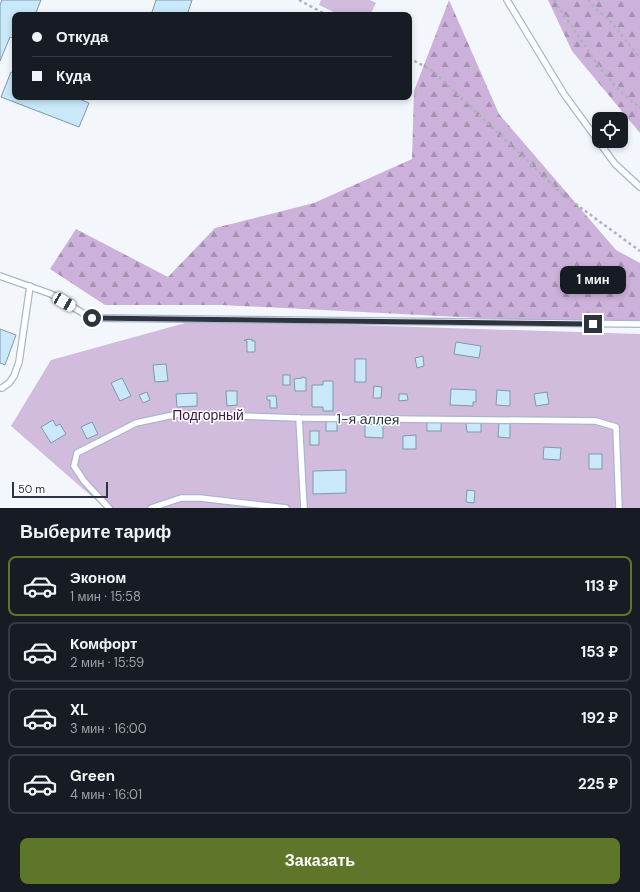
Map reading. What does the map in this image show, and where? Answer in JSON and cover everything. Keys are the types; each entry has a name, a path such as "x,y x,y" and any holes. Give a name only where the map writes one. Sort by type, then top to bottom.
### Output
{"lane":[{"path":"507,0 564,94 615,164 640,187"},
{"path":"0,276 51,294 92,318 640,324"},
{"path":"0,388 9,383 14,376 19,362 30,286"},
{"name":"1-я аллея","path":"109,508 84,481 74,466 76,453 136,423 178,414 299,418 596,421 616,427 620,508"},
{"path":"299,418 304,508"},
{"path":"151,508 181,498 200,498 286,508"}],"path":[{"path":"299,0 321,12"},
{"path":"554,0 597,64 617,88 640,108"},
{"path":"588,0 613,24 640,58"},
{"path":"412,60 433,71 562,194 640,251"}],"green space":[{"path":"321,0 370,0 376,3 372,12 334,12 319,5"},
{"path":"449,0 499,114 616,250 640,263 640,326 222,305 105,305 50,269 76,229 168,277 215,228 314,203 412,159 414,91"},
{"path":"548,0 640,0 640,133 628,119 628,112 623,112 572,51"},
{"name":"Подгорный","path":"196,320 640,334 640,508 105,508 11,426 51,360"}],"building":[{"path":"2,0 41,0 36,12 12,12 12,38 10,37 0,61 0,5"},
{"path":"156,0 192,0 188,12 152,12"},
{"path":"11,72 12,100 82,100 89,103 79,127 1,97"},
{"path":"0,329 16,335 5,365 0,363"},
{"path":"252,339 252,341 255,341 255,352 247,352 247,341 244,340"},
{"path":"456,342 481,346 479,358 454,354"},
{"path":"423,356 424,366 417,368 415,358"},
{"path":"355,359 366,359 366,382 355,382"},
{"path":"166,364 168,381 155,382 153,365"},
{"path":"283,375 290,375 290,385 283,385"},
{"path":"302,377 306,378 306,391 295,391 294,379"},
{"path":"122,378 131,396 120,401 111,383"},
{"path":"323,381 333,381 333,411 323,411 323,407 312,407 312,385 323,385"},
{"path":"374,386 382,387 381,398 373,398"},
{"path":"451,389 476,390 476,402 473,402 473,406 450,405"},
{"path":"497,390 510,391 510,406 496,405"},
{"path":"226,391 237,391 237,405 227,406"},
{"path":"147,392 150,400 143,403 139,395"},
{"path":"547,392 549,404 536,406 534,394"},
{"path":"197,393 197,406 177,407 176,394"},
{"path":"399,394 407,394 408,400 399,401"},
{"path":"267,396 276,396 277,408 270,408 270,400 267,400"},
{"path":"53,420 56,426 60,424 66,434 51,443 41,427"},
{"path":"326,420 337,420 337,431 326,431"},
{"path":"92,422 98,434 87,439 81,427"},
{"path":"427,422 441,422 441,431 427,431"},
{"path":"481,422 481,432 467,432 466,423"},
{"path":"499,422 510,422 510,438 498,437"},
{"path":"365,424 383,425 383,438 365,437"},
{"path":"310,431 319,431 319,445 310,445"},
{"path":"416,435 416,449 403,449 403,436"},
{"path":"544,447 561,448 560,460 543,459"},
{"path":"589,454 602,454 602,469 589,469"},
{"path":"346,470 346,493 313,494 313,471"},
{"path":"467,490 475,491 474,503 466,502"}],"route":[{"path":"92,318 593,324"}]}
